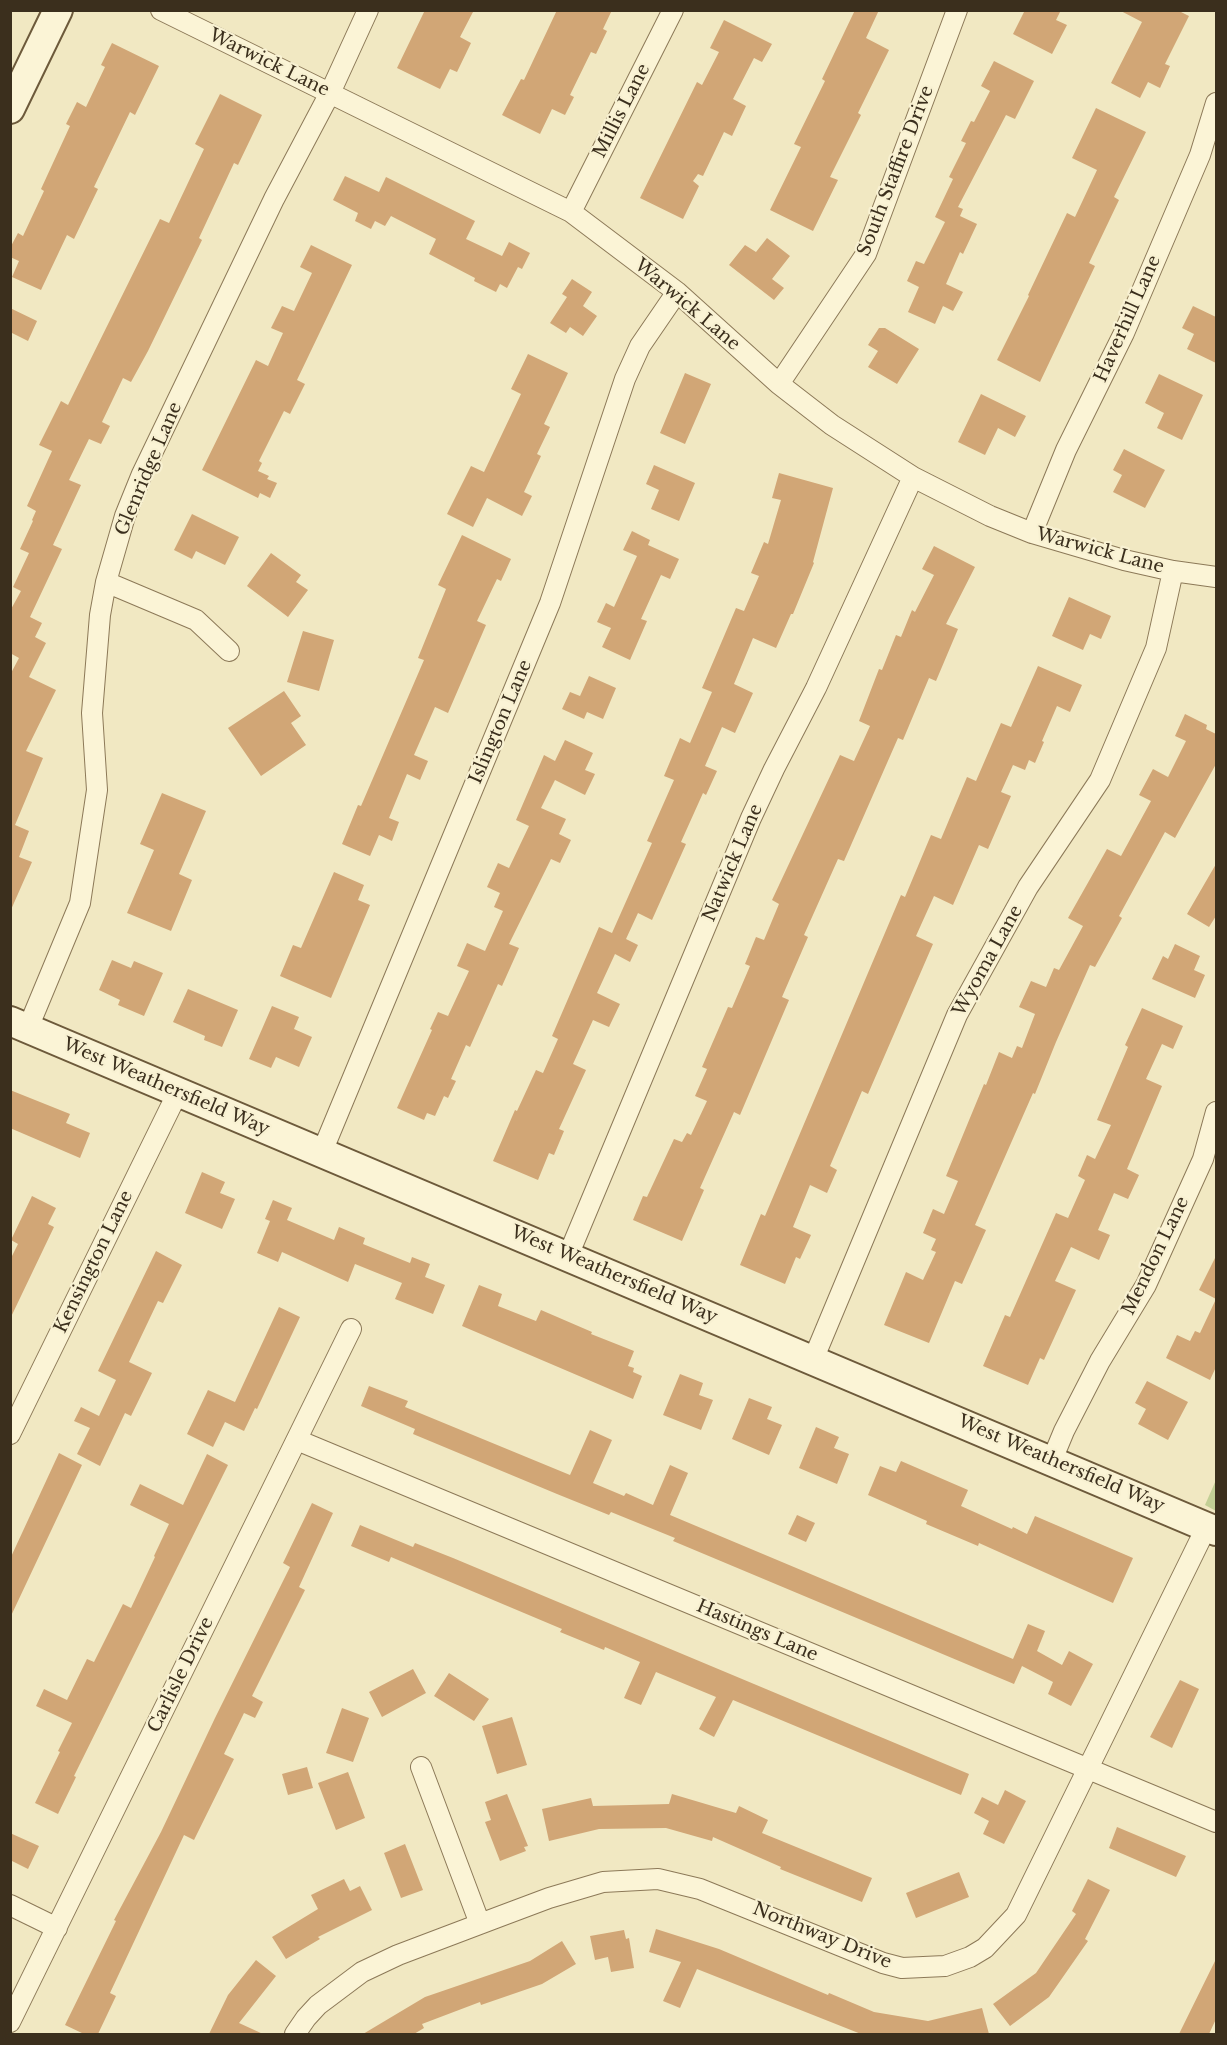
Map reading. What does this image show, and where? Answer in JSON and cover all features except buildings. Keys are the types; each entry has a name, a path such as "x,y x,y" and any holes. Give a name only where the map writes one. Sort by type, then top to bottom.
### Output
{"street":[{"path":"10,109 58,10"},
{"name":"Warwick Lane","path":"161,10 571,212 676,292 779,384 832,424 913,477 990,516 1032,533 1124,560 1173,571 1216,577"},
{"name":"Glenridge Lane","path":"19,1025 80,903 97,790 92,713 100,615 106,582 125,516 142,474 274,199 330,93 368,10"},
{"name":"Millis Lane","path":"571,212 673,10"},
{"name":"South Staffire Drive","path":"779,384 866,254 957,10"},
{"name":"Haverhill Lane","path":"1032,533 1066,450 1124,333 1200,155 1216,103"},
{"name":"Islington Lane","path":"322,1152 550,603 625,379 640,346 676,292"},
{"name":"Natwick Lane","path":"568,1256 751,818 816,688 913,477"},
{"name":"Wyoma Lane","path":"813,1360 957,1015 1028,887 1100,780 1156,648 1173,571"},
{"path":"106,582 196,620 229,651"},
{"name":"West Weathersfield Way","path":"19,1025 1212,1528"},
{"name":"Kensington Lane","path":"10,1434 178,1092"},
{"name":"Mendon Lane","path":"1052,1460 1100,1360 1146,1285 1203,1159 1216,1112"},
{"name":"Carlisle Drive","path":"10,2022 351,1329"},
{"name":"Hastings Lane","path":"297,1440 1216,1822"},
{"name":"Northway Drive","path":"295,2034 318,2005 362,1972 398,1955 549,1898 603,1882 658,1879 700,1889 735,1901 883,1963 902,1968 945,1966 970,1957 985,1948 1016,1915 1087,1768 1212,1528"},
{"path":"421,1767 480,1924"},
{"path":"10,1905 57,1928"}],"green space":[{"path":"1216,1480 1216,1511 1205,1505"}]}
